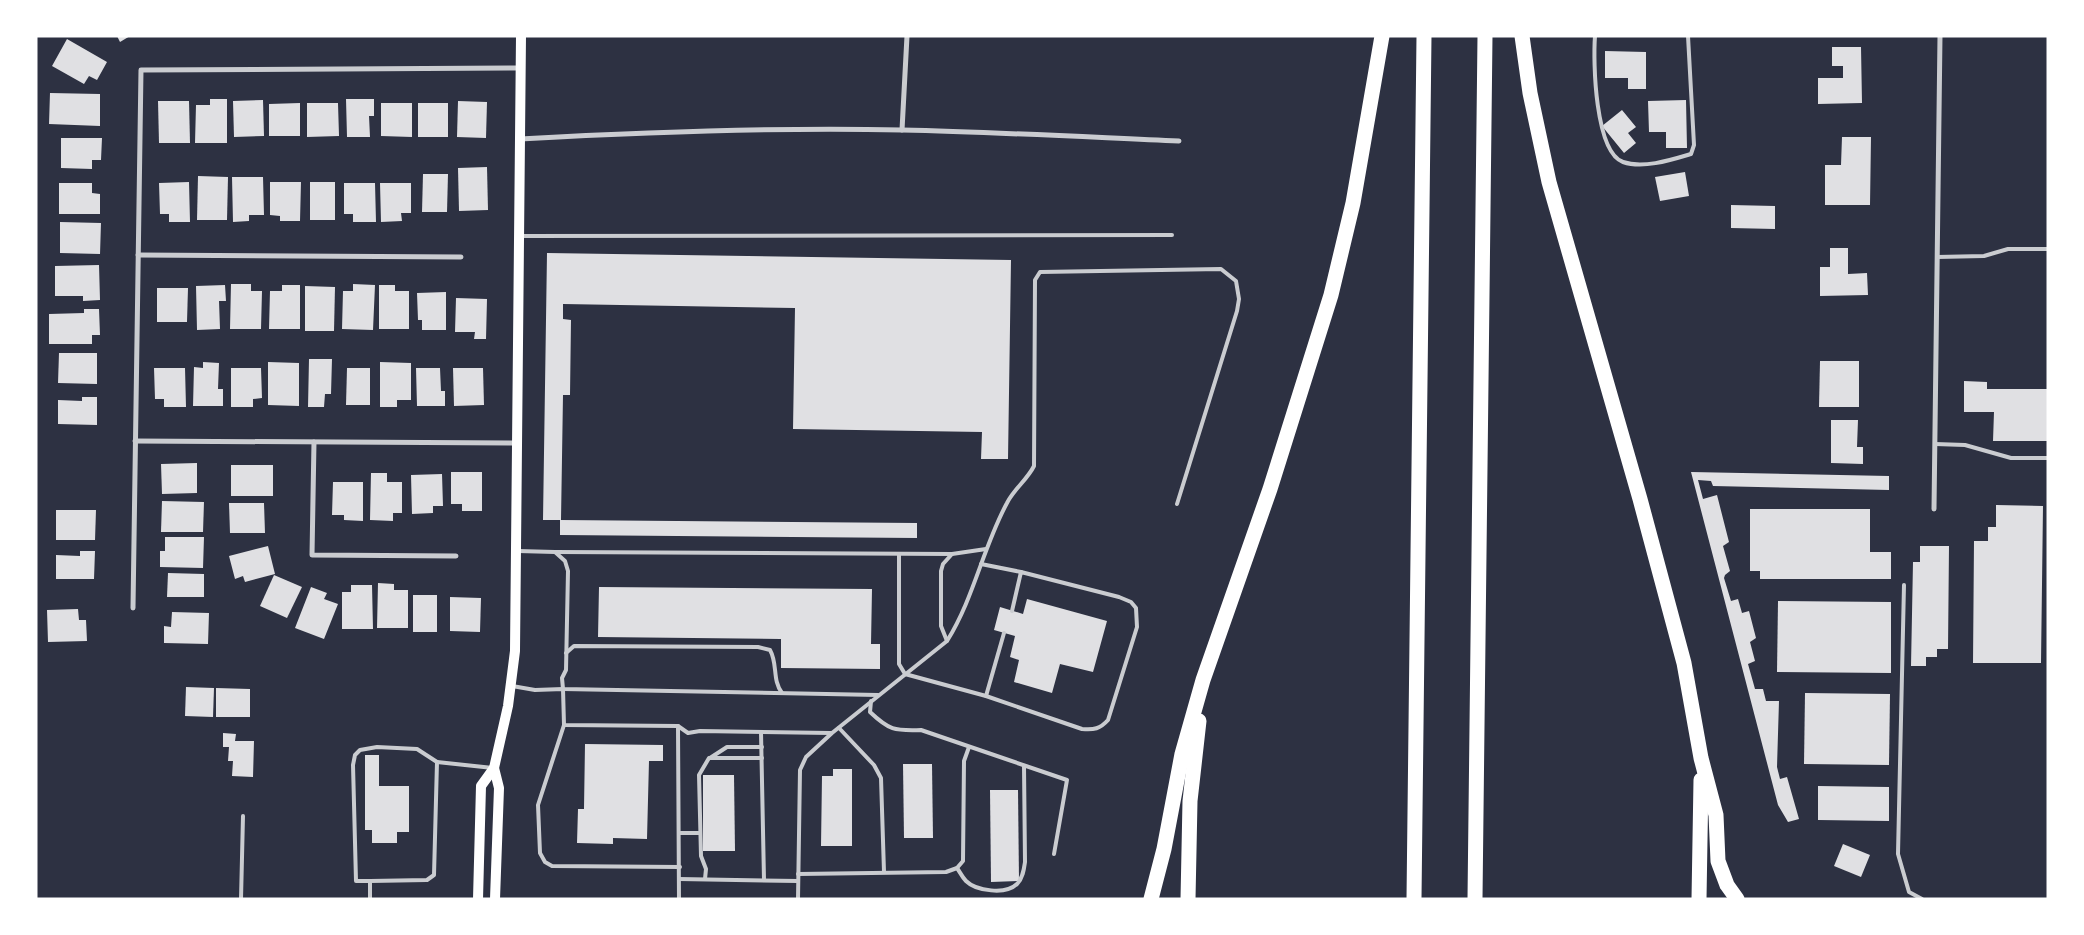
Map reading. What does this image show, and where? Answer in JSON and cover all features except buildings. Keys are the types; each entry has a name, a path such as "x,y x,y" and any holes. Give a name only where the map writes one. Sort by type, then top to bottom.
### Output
{"highway":[{"path":"1151,899 1164,849 1182,754 1204,680 1270,489 1331,295 1354,203 1382,36"},
{"path":"1414,899 1424,36"},
{"path":"1474,899 1485,36"},
{"path":"1522,36 1530,93 1548,182 1640,499 1684,663 1701,758 1716,815 1718,861 1727,885 1737,899"},
{"path":"1188,899 1190,801 1204,680"},
{"path":"1699,899 1701,758"}],"main road":[{"path":"478,899 481,786 494,768 512,686 515,651 521,36"},
{"path":"494,768 499,788 495,899"}],"street":[{"path":"902,130 907,36"},
{"path":"1934,509 1940,36"},
{"path":"132,608 141,70 520,68"},
{"path":"520,139 666,132 902,130 1178,140"},
{"path":"138,255 461,257"},
{"path":"135,441 517,443"},
{"path":"314,442 312,555 456,556"}],"lane":[{"path":"1595,36 1601,126 1611,152 1622,162 1639,165 1691,154 1694,145 1688,36"},
{"path":"518,236 1172,235"},
{"path":"1937,258 1984,256 2008,249 2048,249"},
{"path":"798,899 800,770 806,757 832,733 947,641 959,622 986,549 1007,502 1029,476 1034,466 1035,280 1040,272 1221,269 1236,281 1239,299 1237,312 1177,504"},
{"path":"1935,444 1965,446 2011,458 2048,458"},
{"path":"516,551 952,554 986,549"},
{"path":"555,552 565,561 568,571 566,670 562,678 564,725 538,805 540,853 545,862 552,866 680,867"},
{"path":"899,554 899,664 905,674 986,696 1082,729 1094,730 1102,727 1108,720 1138,627 1136,608 1130,602 1119,597 1021,572 980,564"},
{"path":"947,641 941,626 940,571 943,564 952,554"},
{"path":"1012,610 1021,572"},
{"path":"1904,585 1898,854 1909,892 1922,899"},
{"path":"986,696 1004,633"},
{"path":"566,654 574,646 758,647 770,650 774,659 776,684 782,692"},
{"path":"512,686 535,690 782,692 879,695"},
{"path":"871,701 870,712 885,727 903,731 921,730 1067,780 1054,854"},
{"path":"564,725 678,726 688,733 700,730 832,733"},
{"path":"678,726 679,899"},
{"path":"839,728 874,766 881,778 884,872"},
{"path":"761,732 764,880"},
{"path":"437,762 434,875 426,880 356,881 353,765 356,755 360,750 378,747 417,749 437,762 494,768"},
{"path":"705,879 706,869 701,856 699,775 709,758 727,747 762,747"},
{"path":"798,874 946,872 957,868 963,861 964,760 969,747"},
{"path":"709,758 762,758"},
{"path":"957,868 967,882 981,888 1005,890 1016,884 1023,873 1025,862 1024,766"},
{"path":"242,816 242,899"},
{"path":"679,833 700,833"},
{"path":"679,879 798,881"},
{"path":"370,881 370,899"}]}
